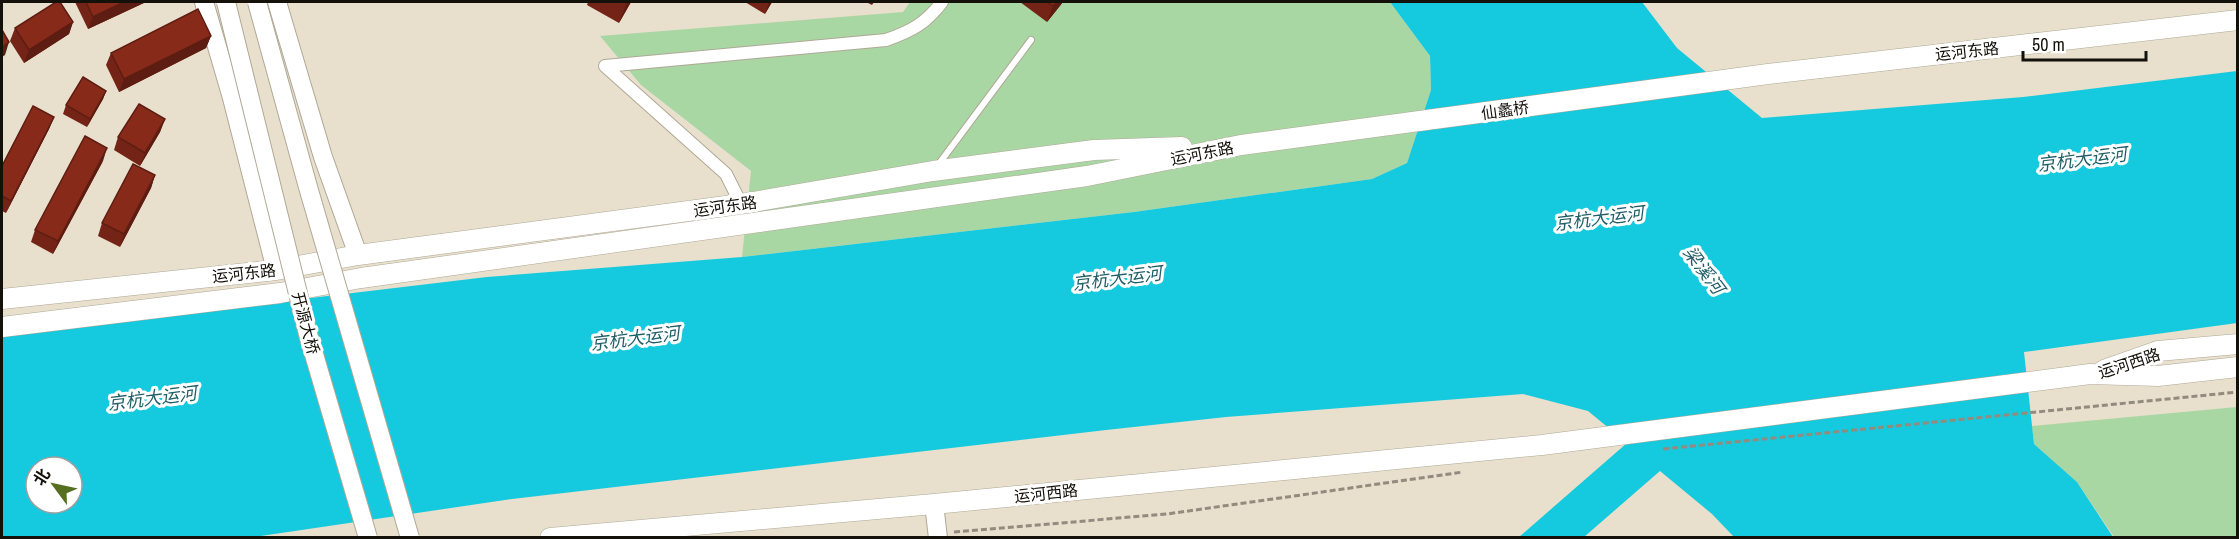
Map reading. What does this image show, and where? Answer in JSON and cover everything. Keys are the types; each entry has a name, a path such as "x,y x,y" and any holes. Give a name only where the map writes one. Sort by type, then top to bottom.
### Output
{"main road":[{"path":"204,2 232,98 276,270"},
{"name":"开源大桥","path":"226,2 308,334 368,537"},
{"path":"257,2 311,199 410,537"},
{"path":"277,2 320,146 358,255"},
{"name":"运河东路","path":"1768,74 2238,20"},
{"name":"仙蠡桥","path":"1241,145 1768,74"},
{"name":"运河东路","path":"2,299 276,270 358,255 741,204 933,171 1094,150 1241,145"},
{"name":"运河东路","path":"2,327 280,293 361,278 1064,179 1241,145"},
{"name":"运河西路","path":"2091,374 2158,351 2238,344"},
{"name":"运河西路","path":"550,537 934,504 1542,445 2091,374 2158,376 2238,367"},
{"path":"934,504 938,536"}],"street":[{"path":"741,204 726,174 605,66 886,40 910,32 931,16 942,2"}],"lane":[{"path":"933,171 1031,40"}],"path":[{"path":"1662,449 2238,392"},
{"path":"938,536 1167,514 1465,472"}],"green space":[{"path":"910,2 1390,2 1430,56 1431,90 1407,163 1372,179 1134,212 742,257 751,171 641,85 600,36 903,12"},
{"path":"2237,407 2237,537 2114,537 2077,482 2034,444 2032,426"}],"water":[{"path":"1390,2 1642,2 1677,48 1762,118 2023,97 2237,71 2237,323 2024,352 2034,444 2077,482 2113,537 1734,537 1712,514 1660,471 1584,537 1519,537 1627,443 1588,411 1523,394 1226,417 1106,430 512,499 254,537 2,538 2,335 487,277 742,257 1134,212 1372,179 1407,163 1431,90 1430,56"}],"building":[{"path":"56,2 60,2 73,22 29,50 15,28"},
{"path":"86,2 124,2 93,17"},
{"path":"198,9 211,36 124,79 111,53"},
{"path":"2,30 9,42 2,47"},
{"path":"83,77 106,91 90,119 66,105"},
{"path":"139,104 165,119 145,153 118,137"},
{"path":"33,106 54,117 11,201 2,196 2,166"},
{"path":"85,136 107,148 58,241 35,230"},
{"path":"133,164 155,175 124,234 102,223"}],"water label":[{"name":"京杭大运河","path":"2082,159"},
{"name":"京杭大运河","path":"1599,218"},
{"name":"梁溪河","path":"1704,270"},
{"name":"京杭大运河","path":"1117,278"},
{"name":"京杭大运河","path":"635,338"},
{"name":"京杭大运河","path":"152,398"}]}
